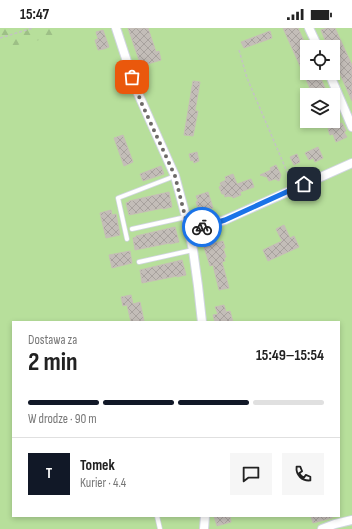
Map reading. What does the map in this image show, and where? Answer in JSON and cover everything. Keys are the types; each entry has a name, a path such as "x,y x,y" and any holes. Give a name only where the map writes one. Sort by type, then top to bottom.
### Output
{"street":[{"path":"116,28 141,102 175,176 193,250 202,321"},
{"path":"309,28 315,40"},
{"path":"332,80 352,127"},
{"path":"189,232 225,220 352,163"},
{"path":"204,529 206,517"},
{"path":"322,529 352,520"}],"lane":[{"path":"127,238 118,198 175,176"},
{"path":"132,229 186,217"},
{"path":"139,262 193,250"},
{"path":"157,517 160,529"}],"path":[{"path":"0,38 33,28"},
{"path":"239,50 247,78 294,188"}],"green space":[{"path":"0,28 352,28 352,529 0,529"},
{"path":"0,28 64,28 48,38 0,49"}],"building":[{"path":"128,28 148,28 156,52 159,51 161,60 141,66"},
{"path":"283,28 298,28 303,40 300,40 300,66"},
{"path":"335,28 352,65 352,101 340,74 340,40 325,40 321,30"},
{"path":"103,30 109,47 98,50 95,40 98,39 96,32"},
{"path":"270,31 272,38 244,48 241,42"},
{"path":"306,80 322,80 325,88 310,88"},
{"path":"193,81 200,82 195,111 198,111 193,136 184,135"},
{"path":"342,123 347,137 336,142 333,134 330,135 328,129 340,128 340,124"},
{"path":"123,135 133,162 124,166 114,138"},
{"path":"318,147 323,158 315,162 313,158 309,160 305,153"},
{"path":"197,152 199,161 194,163 193,160 191,161 189,154"},
{"path":"297,154 300,162 294,165 290,157"},
{"path":"276,165 281,175 279,181 275,179 269,181 267,177 260,175 271,170 270,168"},
{"path":"161,166 164,174 143,181 140,174"},
{"path":"233,174 237,184 251,179 254,187 240,192 241,195 233,198 232,196 225,197 219,187 221,186 220,183 226,180 225,177"},
{"path":"169,192 172,207 129,215 126,203 129,201"},
{"path":"208,192 213,208 199,211 196,196"},
{"path":"111,210 112,215 116,214 120,235 106,238 100,213"},
{"path":"284,225 290,238 294,236 299,247 268,261 263,250 282,241 276,229"},
{"path":"175,227 179,242 135,250 133,238 136,236"},
{"path":"212,233 215,243 223,241 225,248 223,248 226,257 224,258 225,261 222,262 229,288 219,290 213,265 210,266 201,238"},
{"path":"130,251 132,263 112,268 109,255"},
{"path":"182,260 186,275 142,283 140,270"},
{"path":"131,295 133,304 140,302 144,321 131,321 127,305 123,306 121,297"},
{"path":"224,305 226,312 230,311 233,321 215,321 213,315 218,314 215,307"},
{"path":"214,517 230,517 231,522 217,526"},
{"path":"311,517 332,517 332,518 313,523"}],"way so far":[{"path":"132,77 141,102 175,176 189,232 202,227"}],"route":[{"path":"202,227 225,220 304,184"}]}
